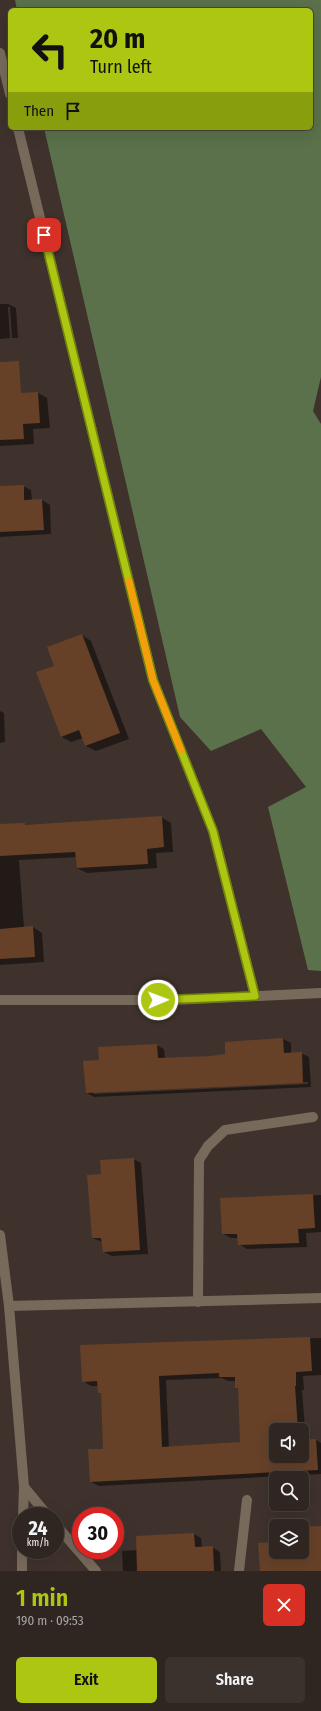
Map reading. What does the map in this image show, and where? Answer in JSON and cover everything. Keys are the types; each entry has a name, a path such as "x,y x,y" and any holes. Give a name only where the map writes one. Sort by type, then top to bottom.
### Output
{"street":[{"path":"0,53 8,86"},
{"path":"18,130 153,680 213,831 255,996"},
{"path":"0,1000 174,1000 321,994"},
{"path":"198,1302 199,1160 208,1146 225,1130 313,1117"},
{"path":"0,1235 9,1306 24,1487 23,1507"},
{"path":"9,1306 321,1298"},
{"path":"24,1487 41,1507"},
{"path":"239,1571 247,1500"},
{"path":"64,1534 96,1571"},
{"path":"22,1559 22,1571"}],"green space":[{"path":"15,0 321,0 321,377 313,411 321,424 321,971 308,970 268,807 306,787 261,729 211,751 180,717 44,130 313,130 313,8 17,8"}],"building":[{"path":"19,361 21,393 38,392 40,423 23,424 24,439 0,440 0,362"},
{"path":"24,485 24,500 42,499 44,530 0,532 0,486"},
{"path":"82,634 120,733 85,746 79,730 61,737 36,672 54,666 47,647"},
{"path":"162,816 164,847 147,849 148,864 77,868 75,852 0,856 0,824 25,823 25,825"},
{"path":"33,926 35,957 0,959 0,929"},
{"path":"283,1038 284,1053 302,1052 303,1083 86,1093 83,1061 99,1060 98,1047 157,1044 158,1058 210,1056 225,1054 225,1042"},
{"path":"134,1158 140,1250 103,1252 101,1238 92,1238 87,1175 101,1174 100,1160"},
{"path":"313,1194 315,1228 298,1229 299,1243 238,1245 237,1234 222,1234 220,1198"},
{"path":"310,1337 312,1371 296,1372 295,1386 298,1423 269,1423 269,1463 309,1463 309,1440 316,1439 318,1470 269,1471 269,1473 90,1482 88,1449 103,1449 101,1393 98,1393 97,1381 82,1382 80,1345","holes":["219,1373 219,1377 235,1377 235,1388 238,1388 240,1442 162,1447 159,1376"]},
{"path":"321,1526 321,1571 260,1571 258,1543 269,1542 269,1559 309,1559 309,1527"},
{"path":"194,1533 195,1547 213,1546 214,1571 137,1571 136,1536"}],"slow traffic":[{"path":"129,581 153,680 181,750"}],"route":[{"path":"44,235 153,680 213,831 255,996 158,1000"}]}
